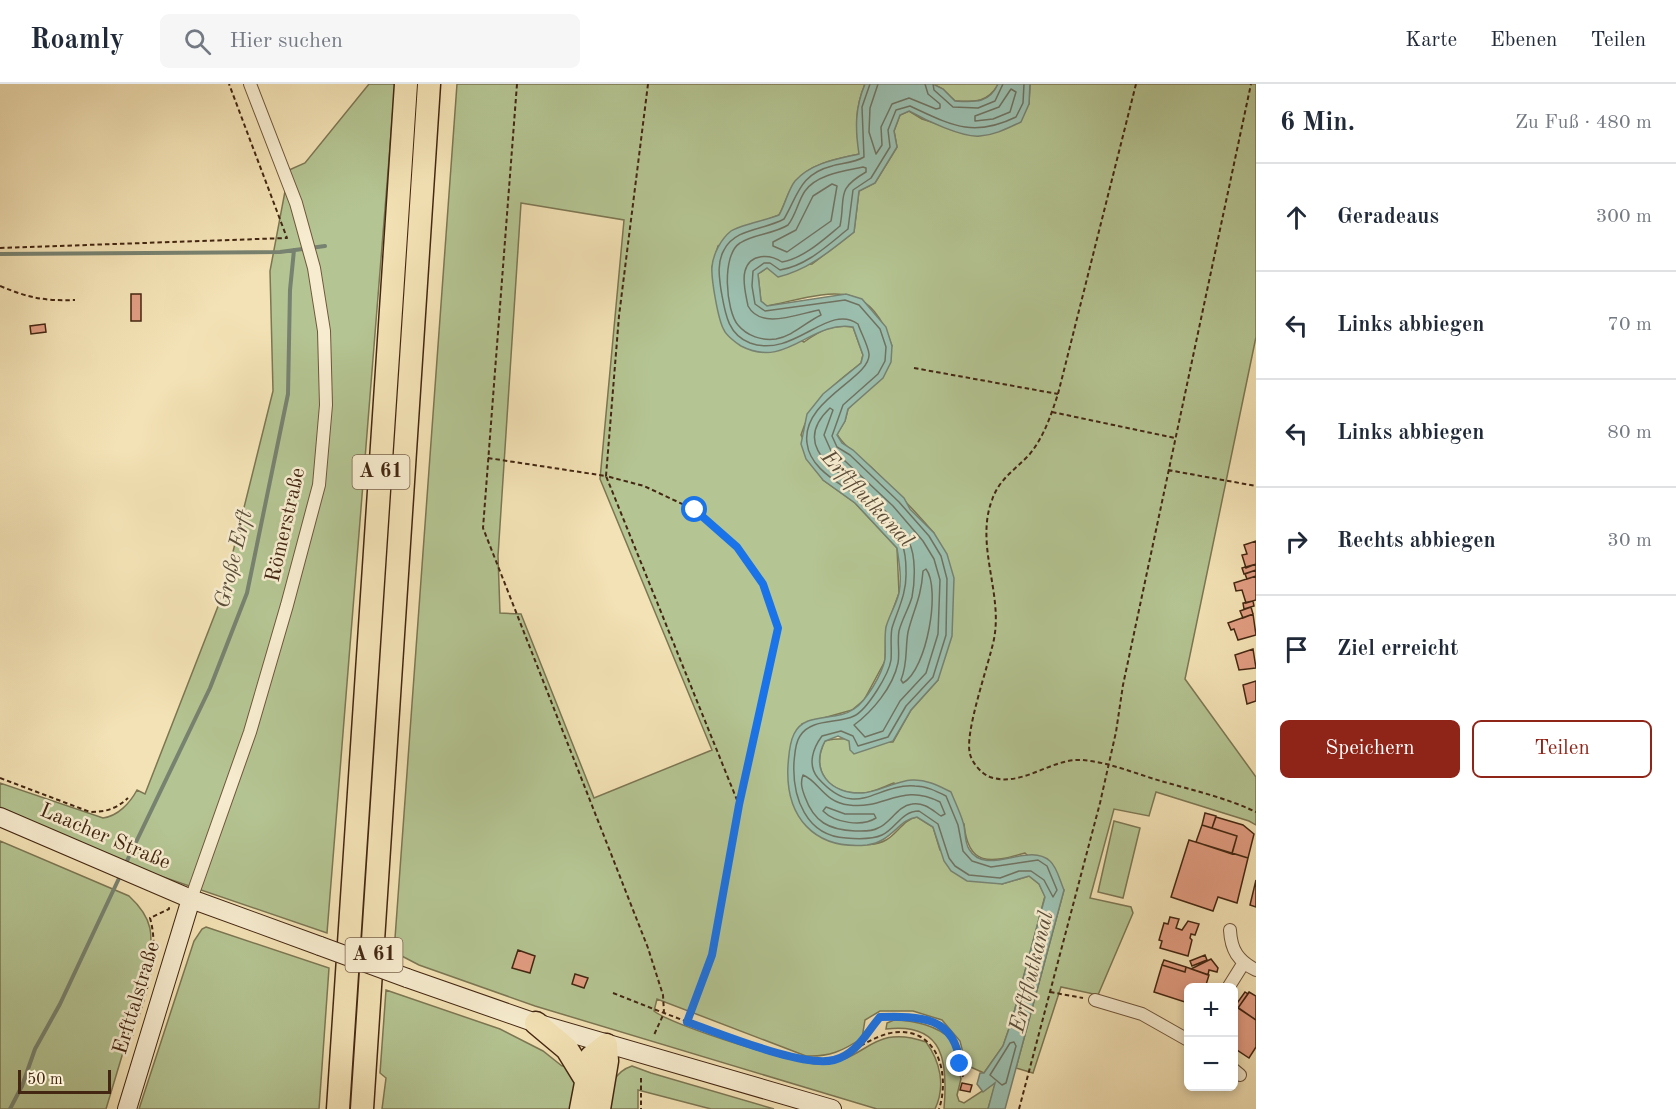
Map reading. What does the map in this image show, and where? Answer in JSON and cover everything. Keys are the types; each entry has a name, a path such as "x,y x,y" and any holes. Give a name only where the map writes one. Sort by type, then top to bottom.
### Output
{"highway":[{"name":"A 61","path":"338,1109 406,84"},
{"name":"A 61","path":"362,1109 429,84"},
{"path":"536,1023 567,1049 586,1080"},
{"path":"581,1109 591,1057 606,1045"},
{"path":"599,1109 607,1061 606,1045"}],"main road":[{"name":"Laacher Straße","path":"0,817 191,899 536,1023 832,1109"},
{"name":"Erfttalstraße","path":"127,1109 191,899"}],"street":[{"name":"Römerstraße","path":"191,899 250,732 287,605 319,485 326,405 324,331 314,268 296,203 250,84"},
{"path":"1230,930 1233,950 1243,964 1256,970"},
{"path":"1231,983 1243,964"},
{"path":"1095,1000 1142,1014 1184,1038"}],"path":[{"path":"0,248 287,238 229,84"},
{"path":"517,84 504,280 483,528 648,948 663,995 664,1013 654,1035"},
{"path":"648,84 619,316 606,476 739,805"},
{"path":"1136,84 1058,394 1048,424 1029,455 1005,476 992,500 987,524 996,608 995,637 969,753 976,766 988,777 1002,780 1016,778 1066,762 1082,760 1109,765 1256,812"},
{"path":"1019,1109 1109,765 1122,685 1251,84"},
{"path":"0,286 46,301 75,300"},
{"path":"914,368 1058,394"},
{"path":"1052,412 1175,438"},
{"path":"488,458 606,476 644,486 695,510 737,547 763,584 778,628 739,805 712,955 687,1022"},
{"path":"1168,470 1256,486"},
{"path":"0,778 90,812 106,812 119,807 128,798"},
{"path":"127,1054 153,966 155,940 150,918 169,909 169,889"},
{"path":"1050,992 1095,1000"},
{"path":"613,993 687,1022 813,1061 835,1060 863,1043 894,1031 909,1033 929,1043 936,1051 942,1073 939,1109"},
{"path":"863,1043 867,1032 880,1017 912,1016 936,1023 958,1045 963,1077"},
{"path":"641,1078 641,1109"}],"green space":[{"path":"369,84 395,84 327,933 128,865 0,807 0,783 103,818 114,815 123,808 137,790 145,794 222,596 273,391 270,271 289,170 305,163"},
{"path":"457,84 865,84 859,101 857,118 860,154 825,163 809,170 793,185 779,215 758,223 718,246 712,267 715,292 804,342 827,329 839,326 853,327 863,355 861,363 817,402 801,435 823,480 855,503 897,548 899,593 886,629 885,661 864,700 852,710 802,724 842,844 876,844 890,837 912,818 917,817 933,827 940,850 1002,884 1029,876 1039,884 1045,896 1003,1046 984,1073 966,1065 960,1041 942,1020 913,1011 880,1011 865,1020 862,1038 855,1043 829,1054 806,1056 657,999 654,1011 685,1026 764,1052 810,1063 823,1064 838,1061 871,1044 893,1037 908,1037 926,1042 935,1057 940,1074 940,1092 935,1109 877,1109 535,1006 419,965 394,952","holes":["521,203 624,220 600,479 712,750 594,798 521,614 500,613 498,556"]},
{"path":"933,84 998,85 994,91 980,100 955,101 943,89"},
{"path":"1030,84 1256,84 1256,337 1185,679 1256,777 1256,825 1156,792 1149,816 1114,809 1090,898 1131,907 1133,913 1098,995 1061,987 1033,1073 1016,1068 1064,890 1025,853 991,860 976,855 966,838 964,824 894,783 870,792 850,792 832,785 821,771 821,752 825,741 848,739 893,742 911,710 938,680 934,533 871,467 848,448 837,434 845,421 848,409 859,397 892,346 882,323 871,308 858,299 843,294 826,294 767,306 761,302 758,274 767,268 812,264 854,232 859,191 875,183 897,147 894,131 900,115 909,111 922,119 978,136 1029,104"},
{"path":"1114,821 1140,828 1123,898 1098,892"},
{"path":"0,841 129,896 147,920 151,936 149,966 106,1109 0,1109"},
{"path":"206,927 329,968 319,1109 139,1109 194,941"},
{"path":"386,990 500,1029 543,1051 562,1066 572,1065 578,1077 575,1109 382,1109 386,1078 380,1073"},
{"path":"894,1020 925,1025 952,1040 961,1079 957,1095 959,1101 964,1103 996,1082 988,1109 944,1109 945,1076 939,1049 921,1032 886,1029 887,1023"},
{"path":"632,1066 774,1109 711,1109 638,1090 638,1109 606,1109 616,1078"}],"water":[{"name":"Erftflutkanal","path":"865,84 933,84 943,89 955,101 968,102 990,95 998,84 1030,84 1029,104 1021,122 991,134 973,136 964,134 909,111 900,115 894,131 897,147 875,183 859,191 854,232 799,270 778,277 767,268 758,274 761,301 767,306 846,294 862,299 886,327 892,346 891,362 883,378 848,409 845,421 837,435 842,443 853,450 904,498 910,509 934,533 947,554 954,578 952,636 938,680 911,710 893,741 854,754 850,750 849,741 838,736 825,741 821,752 821,771 832,785 851,793 869,792 912,780 937,785 951,792 964,825 967,846 976,857 996,860 1030,855 1041,856 1050,861 1064,890 1005,1109 988,1109 995,1083 983,1092 977,1084 980,1073 984,1073 1003,1046 1012,1020 1045,897 1039,884 1029,876 1002,884 967,881 951,871 944,861 933,827 917,817 905,822 876,843 848,845 832,842 818,836 806,826 792,800 788,784 790,746 799,727 813,719 847,713 864,700 873,686 885,659 886,627 899,593 897,548 855,503 823,480 806,459 801,444 807,414 823,394 861,363 863,355 853,327 824,330 785,349 772,352 757,352 741,346 724,330 714,289 712,272 714,257 727,234 779,215 795,181 809,170 859,154 857,118 859,101"}],"building":[{"path":"131,294 141,294 141,321 131,321"},
{"path":"45,324 46,332 31,334 30,326"},
{"path":"1256,541 1256,564 1246,568 1242,555 1247,554 1244,545"},
{"path":"1256,564 1256,570 1244,574 1242,568"},
{"path":"1256,570 1256,576 1247,579 1245,574"},
{"path":"1256,576 1256,600 1246,603 1242,590 1236,591 1234,583"},
{"path":"1253,601 1254,606 1244,609 1243,603"},
{"path":"1251,607 1253,614 1243,618 1240,611"},
{"path":"1253,614 1256,635 1238,640 1234,629 1231,630 1228,623"},
{"path":"1253,649 1256,668 1239,670 1235,655"},
{"path":"1256,681 1256,701 1247,704 1243,685"},
{"path":"1205,813 1216,816 1212,828 1202,825"},
{"path":"1216,817 1243,825 1254,834 1248,858 1232,853 1237,836 1212,828"},
{"path":"1202,825 1237,836 1232,854 1196,842"},
{"path":"1189,840 1248,858 1237,903 1218,897 1213,911 1171,897"},
{"path":"1256,880 1256,907 1250,905"},
{"path":"1170,917 1179,919 1176,928 1182,930 1188,921 1199,924 1195,935 1191,934 1192,940 1188,956 1160,948 1162,941 1159,940 1164,923 1168,924"},
{"path":"518,950 535,956 530,973 512,968"},
{"path":"1205,955 1207,960 1192,966 1190,961"},
{"path":"1211,959 1218,968 1217,972 1209,970 1208,975 1191,969"},
{"path":"1164,960 1186,967 1185,972 1162,965"},
{"path":"1162,965 1185,972 1186,967 1209,975 1207,983 1184,983 1184,1002 1154,992"},
{"path":"575,974 588,978 584,988 572,984"},
{"path":"1245,992 1248,994 1238,1008 1238,1002"},
{"path":"1249,992 1256,996 1256,1020 1238,1008"},
{"path":"1238,1007 1256,1020 1256,1047 1249,1058 1238,1051"},
{"path":"962,1083 972,1085 970,1092 960,1090"}],"waterway":[{"path":"0,254 280,252 325,246"},
{"name":"Große Erft","path":"125,865 210,688 247,593 288,394 290,290 294,250"},
{"name":"Große Erft","path":"10,1109 22,1086 35,1049 60,1004 121,874"}],"route":[{"path":"695,510 737,547 763,584 778,628 739,805 712,955 687,1022 813,1061 835,1060 863,1043 867,1032 880,1017 912,1016 936,1023 958,1045 960,1064"}]}
